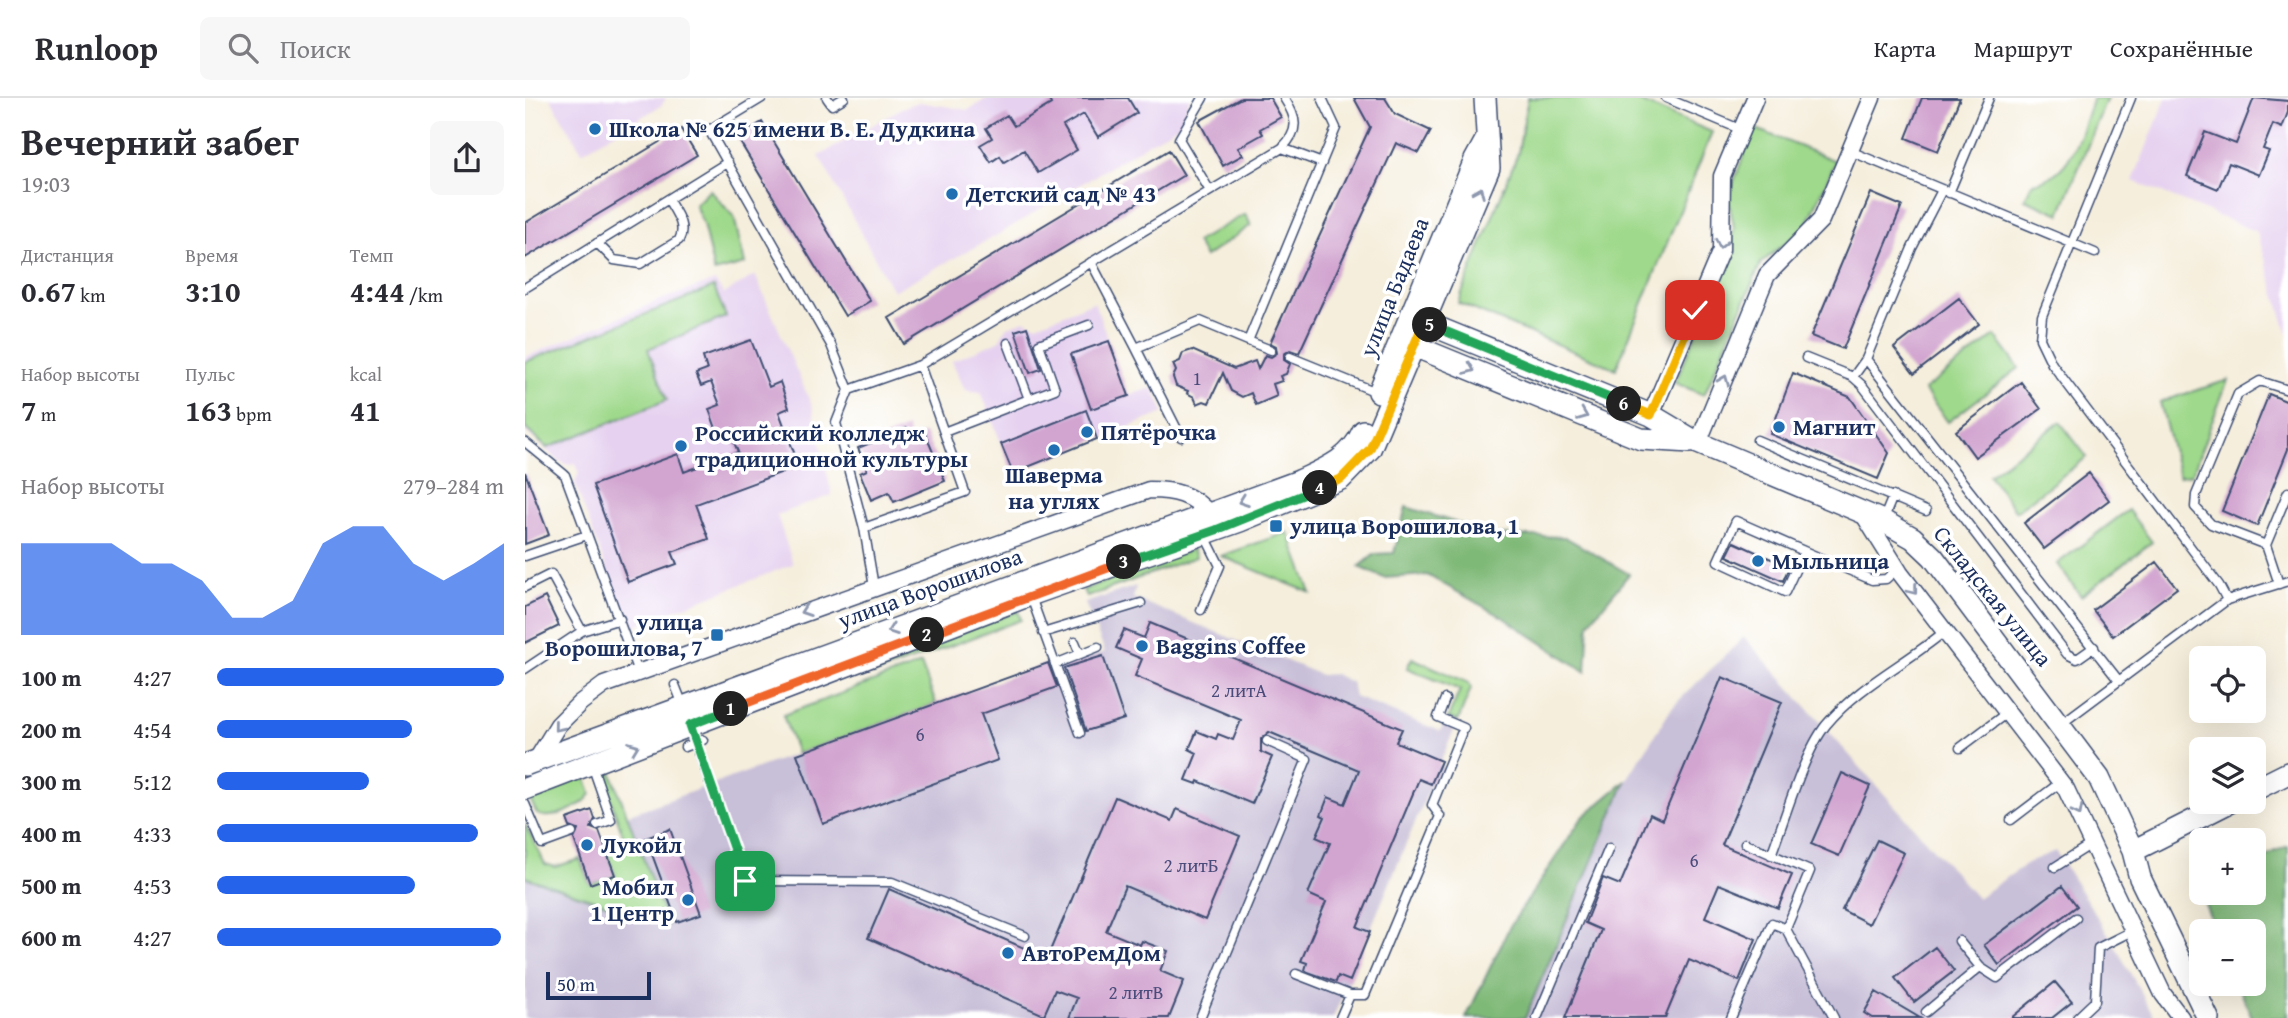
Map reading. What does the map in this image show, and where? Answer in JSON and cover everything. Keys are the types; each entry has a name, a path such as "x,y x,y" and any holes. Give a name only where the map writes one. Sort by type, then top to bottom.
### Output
{"street":[{"name":"улица Бадаева","path":"1424,322 1489,168 1485,98"},
{"path":"1641,439 1721,250 1722,176 1755,98"},
{"path":"1698,443 1767,275 1821,220 1872,98"},
{"name":"улица Бадаева","path":"1354,458 1370,449 1409,339 1486,140"},
{"path":"1409,339 1424,322"},
{"name":"Складская улица","path":"1424,322 1651,415 1698,443 1883,521 1913,538 1933,557 2099,778 2133,851 2140,878 2208,1018"},
{"name":"улица Бадаева","path":"1354,458 1357,444 1379,393 1409,339"},
{"name":"Складская улица","path":"1409,339 1641,439 1698,443"},
{"name":"улица Ворошилова","path":"525,789 591,763 693,729 1027,588 1341,479 1354,458"},
{"path":"530,763 558,725 580,703 604,685 874,587 1149,490 1171,490 1188,496 1206,524"},
{"path":"1862,512 1897,569 2061,782 2094,843 2163,994 2181,1018"},
{"name":"улица Ворошилова","path":"530,763 693,729"},
{"path":"2266,784 2288,773"},
{"path":"2133,851 2207,814"},
{"name":"Складская улица","path":"2133,851 2152,872 2189,949"},
{"path":"2212,996 2223,1018"}],"lane":[{"path":"762,98 709,130 831,345 849,390 836,423 865,528 874,587"},
{"path":"827,98 832,105 844,98"},
{"path":"1203,98 1179,139 1210,191"},
{"path":"849,390 920,365 1282,148 1295,132 1296,123 1284,98"},
{"path":"1248,341 1336,128 1322,98"},
{"path":"1666,98 1742,130"},
{"path":"1853,377 1866,359 1912,248 1946,191 1989,98"},
{"path":"2131,98 2042,316 2041,339 2052,364 2220,585 2227,600"},
{"path":"1282,148 1322,163"},
{"path":"1850,151 2095,253"},
{"path":"525,288 728,162"},
{"path":"597,243 614,260 640,264 679,240 683,234 683,228 669,199"},
{"path":"1091,262 1181,437"},
{"path":"1136,348 1200,321 1271,350"},
{"path":"944,432 1055,390 1039,344 1089,325"},
{"path":"1008,343 1029,399"},
{"path":"1290,358 1379,393"},
{"path":"1806,358 1853,377 2067,654 2077,659 2094,647"},
{"path":"1866,359 2119,681"},
{"path":"865,528 965,492 920,365"},
{"path":"2061,724 2227,600 2283,583 2266,545 2201,517 2195,507 2196,495 2238,394 2260,381 2288,390"},
{"path":"1757,440 1926,511"},
{"path":"525,442 565,475 638,672"},
{"path":"2266,545 2288,492"},
{"path":"1883,521 1893,496"},
{"path":"1804,551 1786,592 1718,561 1736,521 1879,582 1897,569"},
{"path":"1201,610 1220,566 1206,524"},
{"path":"525,556 587,535"},
{"path":"525,587 551,574 582,631"},
{"path":"1027,588 1080,733"},
{"path":"1044,633 1142,603"},
{"path":"525,669 582,631 619,619"},
{"path":"1771,855 1814,747 1826,726 1871,682 1945,632"},
{"path":"1075,642 1080,654"},
{"path":"1055,664 1098,647"},
{"path":"675,685 693,729 745,881 892,882 1025,936"},
{"path":"1296,974 1350,995 1365,995 1440,816 1432,805 1463,731 1438,717 1445,699"},
{"path":"1960,748 2008,712"},
{"path":"685,747 693,729"},
{"path":"1200,1018 1307,759 1267,741"},
{"path":"591,763 611,820 597,825"},
{"path":"2011,820 2061,782"},
{"path":"525,804 543,844 572,833"},
{"path":"1745,843 1809,872 1786,929"},
{"path":"2055,867 2094,843"},
{"path":"1538,1018 1609,848"},
{"path":"1959,941 1980,967 1997,978 2076,918"},
{"path":"1731,1018 1772,923 1786,929 1835,1018"},
{"path":"2077,1018 2095,1001 2098,948 2132,931"},
{"path":"1926,1012 1980,967"},
{"path":"1340,1018 1350,995"}],"shaded area":[{"name":"Школа № 625 имени В. Е. Дудкина","path":"550,98 666,98 662,105 582,152"},
{"name":"Детский сад № 43","path":"988,98 1190,98 1180,124 1001,233 893,291 819,156 902,108 919,102 968,110"},
{"path":"2166,98 2288,98 2288,335 2257,232 2133,181"},
{"name":"Российский колледж традиционной культуры","path":"755,275 812,406 832,495 777,515 793,564 634,626 628,610 619,603 575,483 579,472 575,462 569,465 559,461 525,431 525,357 660,300 715,281 724,294"},
{"path":"1094,302 1129,395 1153,388 1164,413 1013,473 981,392 965,390 952,361 999,341 1006,328 1024,320 1037,325"},
{"path":"1136,586 1133,598 1321,675 1334,674 1351,682 1355,697 1440,731 1448,718 1458,721 1439,765 1446,769 1440,782 1433,780 1333,1018 525,1018 525,877 668,924 627,815 1048,663 1051,670 1105,652 1085,603"},
{"path":"1744,637 1977,898 2031,861 2055,851 2112,940 2155,1018 1520,1018 1626,781 1673,706"}],"green space":[{"path":"1528,98 1631,98 1712,132 1616,369 1458,303 1518,153"},
{"path":"2093,98 2107,98 2060,214 2025,199 2032,183 2046,179 2066,163 2079,139"},
{"path":"1754,128 1836,161 1806,227 1761,263 1704,395 1675,383 1731,251 1734,227 1728,197"},
{"path":"710,190 734,217 745,264 714,272 703,224 695,205"},
{"path":"1245,214 1251,225 1205,257 1196,242"},
{"path":"714,287 726,317 648,349 667,400 547,448 525,428 525,362"},
{"path":"1995,336 2019,368 1948,422 1924,390"},
{"path":"2228,380 2192,474 2179,476 2160,402"},
{"path":"2060,422 2087,457 2016,511 1989,475"},
{"path":"1406,507 1495,535 1565,537 1629,574 1589,623 1586,672 1506,619 1427,575 1384,578 1359,567 1375,554 1394,553"},
{"path":"2128,510 2152,542 2081,596 2057,564"},
{"path":"1288,532 1311,593 1221,556"},
{"path":"1193,549 1196,557 1087,597 1083,590"},
{"path":"1018,611 1021,620 872,675 868,666"},
{"path":"1412,658 1469,683 1471,688 1458,721 1448,718 1460,690 1407,668"},
{"path":"921,664 936,704 797,754 783,715"},
{"path":"607,761 668,925 525,877 525,824 545,864 555,867 580,859 590,884 615,875 608,856 600,852 620,843 623,835 600,769"},
{"path":"584,772 591,794 587,799 558,814 537,814 529,797"},
{"path":"1626,781 1525,1018 1466,1018 1509,928 1582,818"},
{"path":"2288,846 2288,1018 2252,1018 2243,996 2266,996 2266,919 2211,919 2205,905 2266,905 2266,857"}],"building":[{"path":"1048,98 1128,98 1137,113 1098,137 1084,114 1063,126 1077,150 1038,173 1024,150 1004,162 1000,156 991,162 980,145 992,138 986,128 1007,115 1014,126 1051,104"},
{"path":"1241,98 1270,98 1281,117 1260,129 1263,134 1238,148 1243,155 1223,166 1199,121"},
{"path":"1354,98 1385,98 1395,114 1431,131 1419,153 1396,143 1299,353 1290,350 1284,354 1284,360 1290,364 1286,374 1280,376 1282,381 1273,384 1277,396 1256,405 1251,393 1242,397 1231,391 1223,373 1209,403 1204,401 1197,404 1188,391 1176,386 1173,377 1176,371 1173,364 1180,361 1183,353 1192,350 1234,369 1255,361 1258,369 1265,355 1271,357 1277,353 1276,346 1270,343 1370,127"},
{"path":"1922,98 1960,98 1938,151 1906,138"},
{"path":"2254,98 2288,101 2288,112 2282,128 2273,124 2263,149 2269,151 2259,175 2229,163 2218,189 2187,176 2205,132 2236,144"},
{"path":"762,122 870,301 845,316 737,137"},
{"path":"681,129 697,155 525,258 525,223"},
{"path":"1169,150 1184,175 904,344 889,318"},
{"path":"1871,193 1902,206 1843,349 1811,336"},
{"path":"1959,298 1979,324 1914,374 1894,348"},
{"path":"1027,327 1041,369 1030,373 1015,331"},
{"path":"751,340 769,387 780,382 789,408 779,412 799,466 696,504 709,539 672,552 677,564 628,582 593,485 678,454 684,472 738,452 729,430 718,434 709,409 720,405 711,382 701,386 696,374 707,370 703,357"},
{"path":"1109,341 1129,396 1091,409 1071,354"},
{"path":"1793,373 1850,397 1889,453 1878,479 1770,434"},
{"path":"2021,382 2041,409 1975,457 1956,431"},
{"path":"2269,394 2288,402 2288,449 2257,526 2222,511"},
{"path":"1086,410 1097,439 1013,473 1001,444"},
{"path":"907,428 911,439 925,433 945,481 894,502 889,492 871,500 860,473 867,470 858,448"},
{"path":"525,472 549,535 525,544"},
{"path":"2089,473 2109,500 2044,549 2024,523"},
{"name":"Мыльница","path":"1734,542 1789,567 1783,581 1727,556"},
{"path":"2157,562 2177,588 2113,636 2093,610"},
{"path":"545,597 559,626 525,643 525,607"},
{"path":"1150,623 1402,729 1396,742 1441,761 1431,784 1419,779 1357,927 1370,932 1350,981 1338,976 1336,982 1308,972 1305,970 1307,963 1301,961 1326,902 1308,894 1330,843 1316,837 1325,817 1321,815 1328,797 1345,804 1359,770 1269,732 1261,739 1261,752 1272,757 1252,804 1198,781 1197,784 1186,780 1197,753 1189,749 1197,731 1216,739 1218,734 1233,740 1241,720 1135,676 1142,659 1116,648 1124,630 1144,638"},
{"path":"1103,656 1124,719 1086,731 1064,668"},
{"path":"1048,663 1057,687 981,714 998,760 823,824 797,754"},
{"path":"1722,677 1782,702 1722,845 1792,875 1778,908 1719,884 1705,917 1756,939 1739,981 1689,960 1665,1018 1565,1018 1601,930 1585,923 1603,878 1620,885 1650,814 1662,820"},
{"path":"1842,773 1870,786 1839,856 1811,844"},
{"path":"1115,797 1172,821 1177,809 1240,836 1205,920 1125,886 1106,931 1140,945 1142,941 1168,951 1160,971 1184,981 1169,1018 1069,1018 1077,998 1055,990 1044,1015 868,938 889,889 1047,958"},
{"name":"Лукойл","path":"592,810 595,819 591,828 599,831 615,875 590,884 574,839 578,830 570,827 567,819"},
{"path":"670,829 701,914 677,922 646,838"},
{"path":"1877,840 1904,853 1869,924 1842,910"},
{"path":"2062,886 2077,906 1999,965 1984,945"},
{"path":"1935,947 1954,971 1914,1002 1895,978"},
{"path":"2055,982 2072,1002 2052,1018 2011,1018"},
{"path":"1876,992 1920,1018 1872,1018 1864,1013"}],"place":[{"name":"Школа № 625 имени В. Е. Дудкина","path":"595,129"},
{"name":"Детский сад № 43","path":"952,194"},
{"name":"Магнит","path":"1779,427"},
{"name":"Пятёрочка","path":"1087,432"},
{"name":"Российский колледж традиционной культуры","path":"681,446"},
{"name":"Шаверма на углях","path":"1054,450"},
{"name":"улица Ворошилова, 1","path":"1276,526"},
{"name":"Мыльница","path":"1758,561"},
{"name":"улица Ворошилова, 7","path":"717,635"},
{"name":"Baggins Coffee","path":"1142,646"},
{"name":"Лукойл","path":"587,845"},
{"name":"Мобил 1 Центр","path":"688,900"},
{"name":"АвтоРемДом","path":"1008,953"}],"route":[{"path":"745,881 690,725 1030,595 1216,530 1341,479 1359,464 1370,449 1424,322 1651,415 1695,310"}]}
